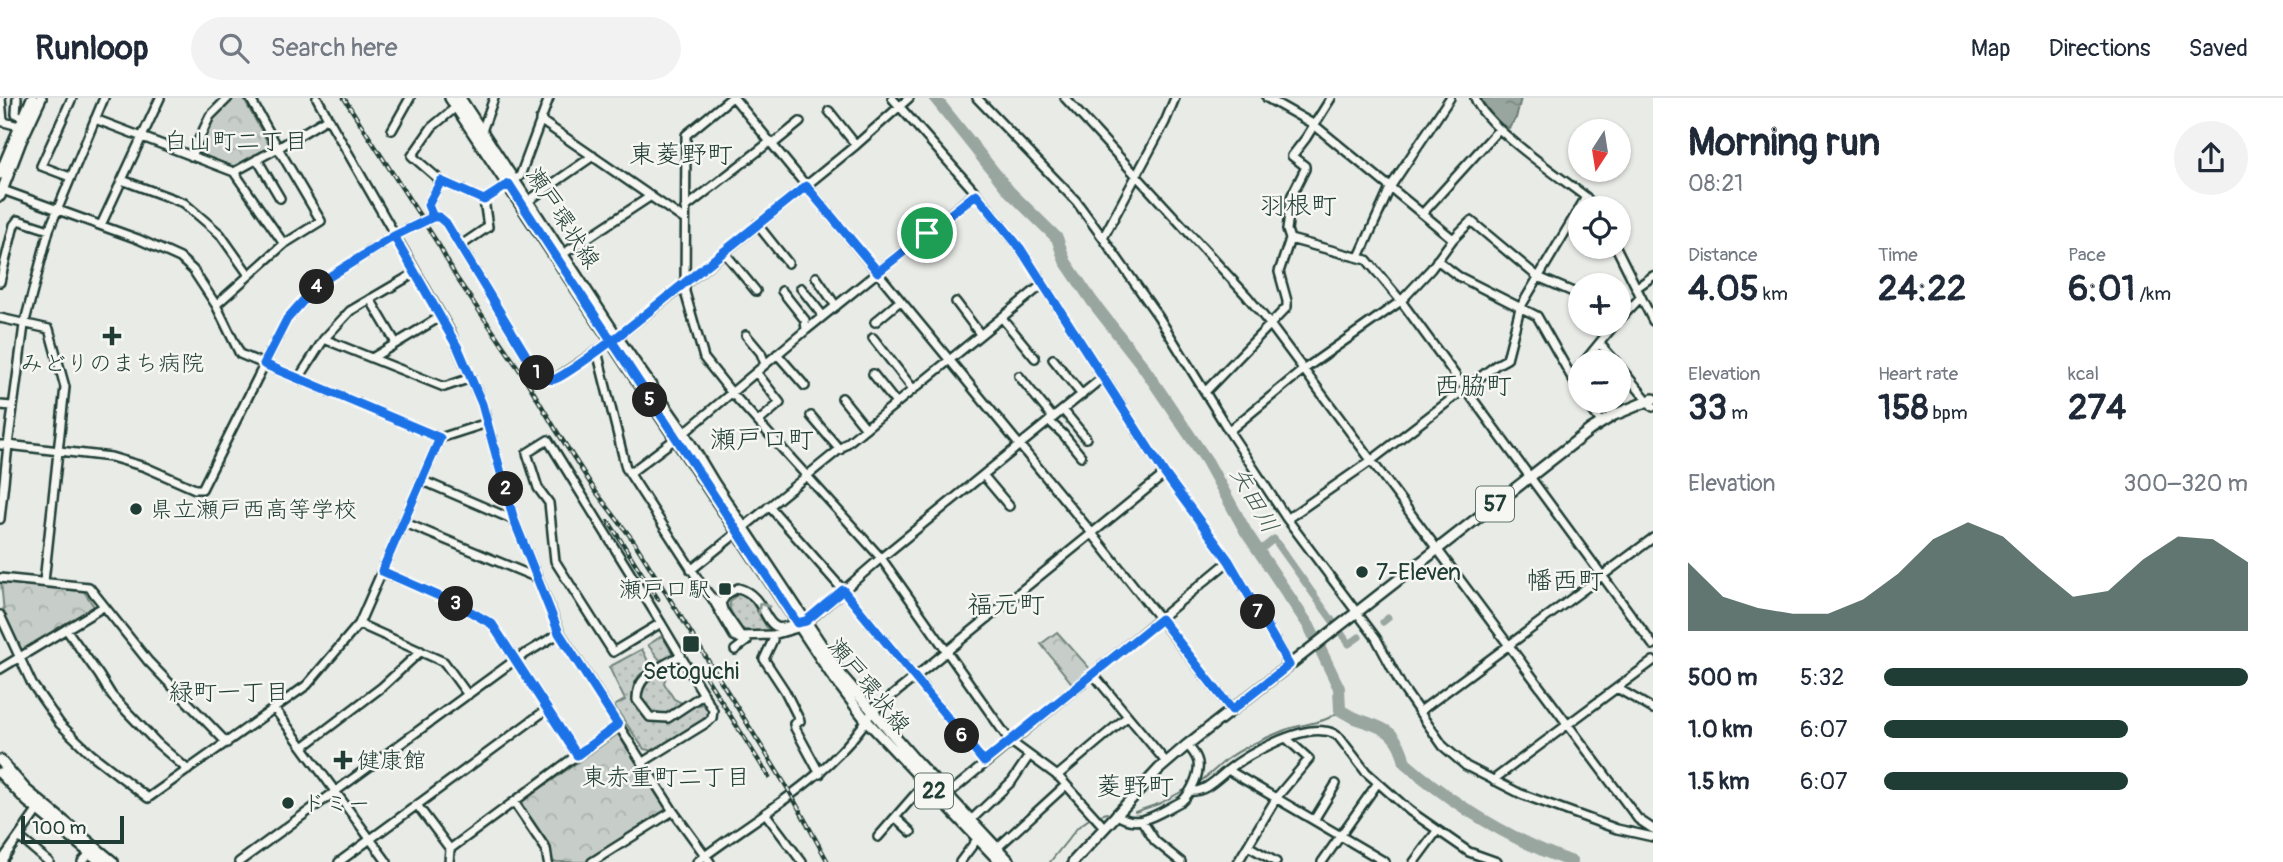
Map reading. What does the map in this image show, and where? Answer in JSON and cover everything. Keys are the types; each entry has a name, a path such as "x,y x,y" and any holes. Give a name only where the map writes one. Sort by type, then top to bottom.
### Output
{"main road":[{"path":"0,174 32,98"},
{"path":"1,191 41,98"},
{"name":"瀬戸環状線","path":"455,101 482,131 512,182 528,201 615,339"},
{"name":"瀬戸環状線","path":"455,101 512,182 802,624 869,716 1000,862"},
{"name":"57","path":"1073,862 1102,825 1187,745 1601,422 1651,403"},
{"name":"瀬戸環状線","path":"869,716 1010,862"},
{"path":"0,760 40,806 101,862"},
{"path":"0,773 113,862"}],"street":[{"path":"1,98 2,121 21,122"},
{"path":"17,98 16,114 21,122"},
{"path":"70,177 41,166 72,98"},
{"path":"0,519 4,445 24,325 49,230 104,98"},
{"path":"101,225 160,98"},
{"path":"191,156 210,116 228,98"},
{"path":"216,305 284,244 321,221 250,98"},
{"path":"317,98 398,234 415,273 458,348 482,404 514,520 559,633 673,811 708,859"},
{"path":"393,130 410,98"},
{"path":"482,131 494,98"},
{"path":"484,200 520,176 549,98"},
{"path":"1102,825 1057,776 1010,741 881,558 704,358 685,292 687,132 733,98 1091,532 1232,710"},
{"path":"892,98 904,103 1020,248 1165,474 1229,561 1292,662"},
{"path":"977,98 1076,201 1103,238 1158,316 1287,519 1376,638 1402,687 1433,734 1454,758 1521,794 1617,829 1653,837"},
{"path":"1066,98 1074,101 1137,176 1269,323 1638,819 1653,829"},
{"path":"1103,238 1175,98"},
{"path":"1267,98 1313,124 1453,239"},
{"path":"1205,392 1287,307 1279,272 1290,239 1287,230 1292,198 1306,169 1292,156 1331,98"},
{"path":"1359,257 1391,186 1450,98"},
{"path":"1475,98 1480,109 1499,129 1585,196"},
{"path":"455,101 412,156 441,181 484,200"},
{"path":"4,445 99,454 129,461 200,490 287,319 321,282 398,234 433,217 439,217 446,223 540,376 555,379 615,339 685,284 904,103"},
{"path":"829,111 856,145"},
{"path":"234,172 328,118"},
{"path":"95,119 234,172 284,244"},
{"path":"540,120 685,220"},
{"path":"685,208 800,122"},
{"path":"1423,213 1499,129"},
{"path":"528,201 593,156"},
{"path":"257,159 280,198"},
{"path":"122,180 184,203 220,234 249,275"},
{"path":"433,217 428,205 441,181"},
{"path":"1,191 101,225 180,258 193,270 216,305 240,354 440,438 487,424"},
{"path":"630,473 976,194"},
{"path":"562,254 652,196"},
{"path":"460,246 488,227 484,200"},
{"path":"0,282 18,220 49,230"},
{"path":"1229,430 1303,370 1401,301 1471,220 1538,277 1568,290"},
{"path":"757,224 788,263"},
{"path":"1287,519 1372,460 1507,359 1520,308 1568,227"},
{"path":"1290,239 1359,257 1371,264 1401,301 1653,645"},
{"path":"724,252 756,291"},
{"path":"1622,259 1653,321"},
{"path":"1437,260 1458,276 1537,316 1568,370"},
{"path":"299,378 324,339 350,311 415,273"},
{"path":"816,276 836,306"},
{"path":"1636,288 1653,276"},
{"path":"691,569 1043,284"},
{"path":"801,288 823,316"},
{"path":"782,291 805,320 806,330"},
{"path":"1631,306 1641,297"},
{"path":"370,299 396,343"},
{"path":"875,322 900,301"},
{"path":"956,302 981,334"},
{"path":"372,358 440,317"},
{"path":"0,318 48,329 64,382 44,582"},
{"path":"1002,318 1035,358"},
{"path":"746,335 761,353 765,365"},
{"path":"1595,350 1606,336"},
{"path":"873,338 913,389"},
{"path":"324,339 444,387 471,378"},
{"path":"1600,344 1605,350"},
{"path":"597,351 626,468 712,597 718,612 734,636 747,639 774,635 802,624 1102,378"},
{"path":"777,354 805,386"},
{"path":"1053,359 1082,395"},
{"path":"756,372 780,403 759,421"},
{"path":"873,374 896,403"},
{"path":"1019,376 1081,456"},
{"path":"1631,379 1651,403"},
{"path":"842,398 866,428"},
{"path":"0,405 12,406"},
{"path":"1063,410 1086,438"},
{"path":"1595,413 1601,422"},
{"path":"811,416 840,450"},
{"path":"0,615 32,684 60,724 90,754 146,798 227,743 311,680 359,624 440,438"},
{"path":"643,762 712,718 712,704 548,440 527,453 538,488 550,503 555,561 613,652 661,623"},
{"path":"697,862 708,859 765,813 820,774 869,716 913,676 1165,474"},
{"path":"983,475 1009,506"},
{"path":"421,480 514,520"},
{"path":"769,506 843,590 984,762"},
{"path":"403,522 535,578"},
{"path":"1419,712 1653,538"},
{"path":"947,794 1229,561"},
{"path":"382,571 457,604 492,624 577,755"},
{"path":"0,578 86,586 148,661 227,743"},
{"path":"722,603 727,594 738,588 747,590 755,596 777,627 802,624"},
{"path":"712,597 722,603 737,632 747,639"},
{"path":"0,669 103,607"},
{"path":"359,624 444,662 468,695"},
{"path":"66,629 112,696 157,743 188,770"},
{"path":"239,862 515,660 559,633"},
{"path":"774,635 764,659 800,721 794,724 794,727 820,774"},
{"path":"735,650 747,639"},
{"path":"303,747 382,687 421,651"},
{"path":"681,655 639,683 637,700 650,716 657,719 668,718 704,694"},
{"path":"1494,781 1653,661"},
{"path":"1093,674 1166,762"},
{"path":"1618,688 1653,709"},
{"path":"274,708 387,862"},
{"path":"339,862 546,710"},
{"path":"1057,776 1128,716"},
{"path":"450,849 618,725"},
{"path":"1190,791 1194,793 1204,788 1239,761 1286,738 1312,732 1331,732 1339,737 1377,784 1437,831 1469,852 1497,862"},
{"path":"1238,862 1276,797 1309,759 1286,738"},
{"path":"1115,814 1127,822 1142,821 1182,802 1190,791 1199,765 1187,745"},
{"path":"971,820 1012,781 1028,756"},
{"path":"1228,770 1385,862"},
{"path":"878,837 926,782"},
{"path":"1314,820 1336,784"},
{"path":"1322,862 1377,784"},
{"path":"997,848 1066,785"},
{"path":"514,802 546,849 548,862"},
{"path":"417,805 450,849 450,862"},
{"path":"3,862 40,806"},
{"path":"592,862 673,811"},
{"path":"765,813 802,862"},
{"path":"896,818 911,832"},
{"path":"1142,821 1155,841 1181,862"},
{"path":"1414,862 1437,831"},
{"path":"19,837 49,862"},
{"path":"960,862 978,838"},
{"path":"1248,846 1276,862"},
{"path":"82,862 90,853"}],"green space":[{"path":"233,98 243,98 271,148 230,171 193,156 211,119"},
{"path":"1,582 83,590 95,608 21,652 4,613"},
{"path":"743,592 747,594 769,631 748,631 738,625 729,605 732,599"},
{"path":"1057,632 1093,672 1074,686 1041,644"},
{"path":"662,636 672,652 668,658 660,660 648,645"},
{"path":"642,649 651,667 634,683 633,697 634,704 642,715 655,721 669,720 707,703 711,715 708,720 653,751 644,749 614,706 625,700 609,667"},
{"path":"665,669 667,673 664,683 674,699 682,703 663,714 652,713 644,706 641,690 648,680"},
{"path":"618,734 667,811 587,862 552,862 550,849 518,804"}],"water":[{"path":"1480,98 1521,98 1516,118 1509,128 1498,123"}],"waterway":[{"name":"矢田川","path":"935,98 1009,191 1057,238 1065,261 1092,301 1142,365 1207,461 1246,532 1309,626 1339,688 1340,710 1388,732 1401,749 1405,763 1464,808 1526,843 1572,862"},
{"path":"1259,551 1274,539 1349,644 1359,637"},
{"path":"1383,622 1388,618"},
{"path":"1196,784 1247,747 1285,730 1322,721 1340,710"},
{"path":"1135,812 1161,803 1188,788"},
{"path":"1097,816 1107,813"},
{"path":"1050,862 1078,827 1092,817"}],"railway":[{"path":"344,98 596,492 633,540 788,789 828,862"},
{"path":"609,522 658,599"},
{"path":"706,677 769,777"}],"place":[{"name":"みどりのまち病院","path":"112,336"},
{"name":"県立瀬戸西高等学校","path":"136,509"},
{"name":"7-Eleven","path":"1362,572"},
{"name":"瀬戸口駅","path":"725,589"},
{"name":"Setoguchi","path":"691,644"},
{"name":"健康館","path":"343,760"},
{"name":"ドミー","path":"288,803"}],"district":[{"name":"白山町二丁目","path":"236,141"},
{"name":"東菱野町","path":"681,155"},
{"name":"羽根町","path":"1298,206"},
{"name":"西脇町","path":"1473,386"},
{"name":"瀬戸口町","path":"762,440"},
{"name":"幡西町","path":"1565,581"},
{"name":"福元町","path":"1006,605"},
{"name":"緑町一丁目","path":"229,692"},
{"name":"東赤重町二丁目","path":"666,777"},
{"name":"菱野町","path":"1135,787"}],"route":[{"path":"927,233 878,272 806,186 612,341 551,380 544,379 535,370 446,223 439,217 433,217 394,236 458,348 482,404 514,520 559,633 618,725 577,755 492,624 457,604 382,571 440,438 264,364 287,319 321,282 394,236 402,232 433,217 428,205 441,181 484,200 509,184 557,260 612,341 797,623 806,621 843,590 984,762 1161,619 1232,710 1289,665 1229,561 1165,474 1020,248 976,194 927,233"}]}
